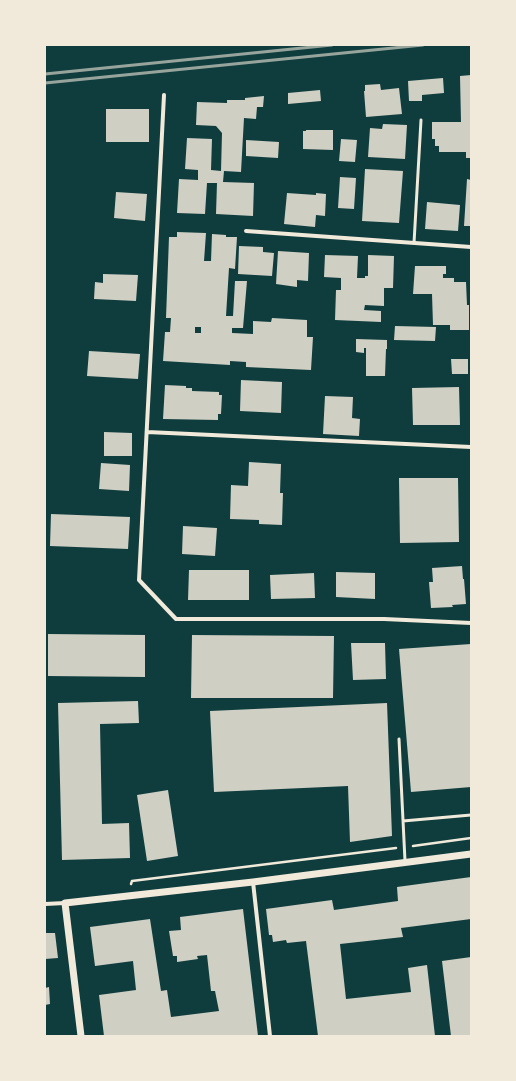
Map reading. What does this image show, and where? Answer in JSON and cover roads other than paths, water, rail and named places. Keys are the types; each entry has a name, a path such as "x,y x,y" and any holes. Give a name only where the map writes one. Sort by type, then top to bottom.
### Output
{"street":[{"path":"164,95 139,580 176,619 384,619 471,622"},
{"path":"246,231 471,247"},
{"path":"147,432 471,447"},
{"path":"45,904 252,882 471,854"},
{"path":"252,882 270,1036"},
{"path":"65,903 81,1036"}],"lane":[{"path":"414,243 421,120"},
{"path":"400,739 405,863"},
{"path":"403,821 471,815"}],"railway":[{"path":"45,74 332,45"},
{"path":"45,83 423,45"}]}
